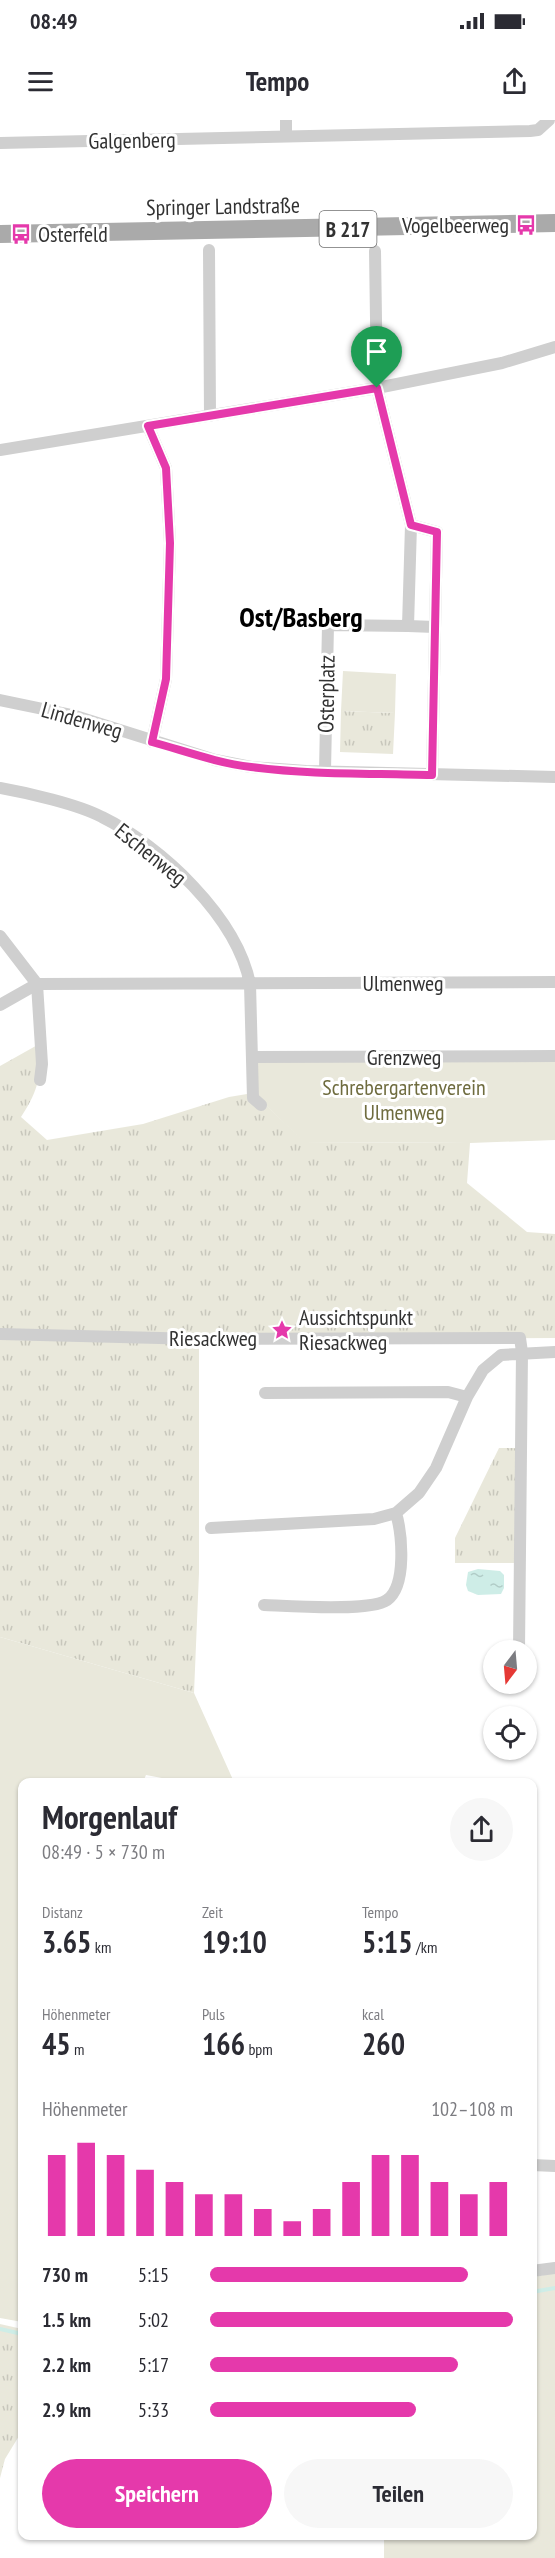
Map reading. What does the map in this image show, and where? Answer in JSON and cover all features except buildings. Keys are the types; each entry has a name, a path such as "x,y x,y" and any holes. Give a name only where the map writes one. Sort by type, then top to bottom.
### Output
{"main road":[{"name":"Springer Landstraße","path":"0,234 555,224"}],"street":[{"path":"286,120 286,136"},
{"name":"Galgenberg","path":"0,143 530,131 538,130 549,120"},
{"path":"209,250 210,416"},
{"path":"375,251 377,388 411,525 408,626"},
{"path":"0,450 377,388 502,363 555,347"},
{"path":"148,426 166,468 170,543 166,679 152,742"},
{"path":"411,525 437,532 432,775"},
{"name":"Osterplatz","path":"325,771 328,625 435,627"},
{"name":"Lindenweg","path":"0,700 72,715 152,742 215,760 251,767 432,775 555,777"},
{"name":"Eschenweg","path":"0,788 23,792 99,815 153,849 182,875 211,908 234,940 247,967 250,984"},
{"path":"0,936 37,984 42,1064 40,1080"},
{"name":"Ulmenweg","path":"37,984 555,981"},
{"path":"0,1005 37,984"},
{"path":"250,984 253,1098 261,1105"},
{"name":"Grenzweg","path":"252,1057 555,1056"},
{"name":"Riesackweg","path":"0,1334 199,1339 501,1337 520,1338 522,1352"},
{"path":"519,1640 522,1352"},
{"path":"211,1528 374,1519 396,1513 419,1493 436,1468 466,1397 483,1370 501,1354 555,1352"},
{"path":"265,1393 448,1392 466,1397"},
{"path":"264,1605 344,1607 381,1604 390,1599 397,1588 402,1549 396,1513"},
{"path":"537,2165 555,2166"},
{"path":"537,2270 555,2268"}],"green space":[{"path":"343,671 396,674 395,713 341,711"},
{"path":"341,711 395,713 393,754 340,752"},
{"path":"41,1043 38,1082 21,1117 47,1140 143,1124 229,1097 253,1093 305,1142 470,1143 467,1183 527,1232 555,1234 555,1338 199,1339 199,1573 194,1693 0,1637 0,1066"},
{"name":"Schrebergartenverein Ulmenweg","path":"555,1056 555,1140 470,1143 304,1142 253,1093 252,1057"},
{"path":"499,1448 521,1448 520,1563 455,1563 455,1538"},
{"path":"0,1637 194,1693 232,1778 162,1778 146,1775 145,1778 18,1778 18,2321 0,2318"},
{"path":"555,2273 555,2558 384,2558 384,2540 537,2540 537,2276"},
{"path":"0,2324 18,2328 18,2438 5,2459 0,2478"}],"water":[{"path":"478,1569 500,1571 504,1575 504,1588 501,1594 478,1595 468,1591 466,1585 468,1572"}],"waterway":[{"path":"537,2291 555,2288"},
{"path":"0,2329 18,2333"}],"place":[{"name":"Vogelbeerweg","path":"526,225"},
{"name":"Osterfeld","path":"21,234"},
{"name":"Aussichtspunkt Riesackweg","path":"282,1330"}],"district":[{"name":"Ost/Basberg","path":"301,616"}],"route":[{"path":"377,388 411,525 437,532 432,775 251,767 215,760 152,742 166,679 170,543 166,468 148,426 377,388"}]}
